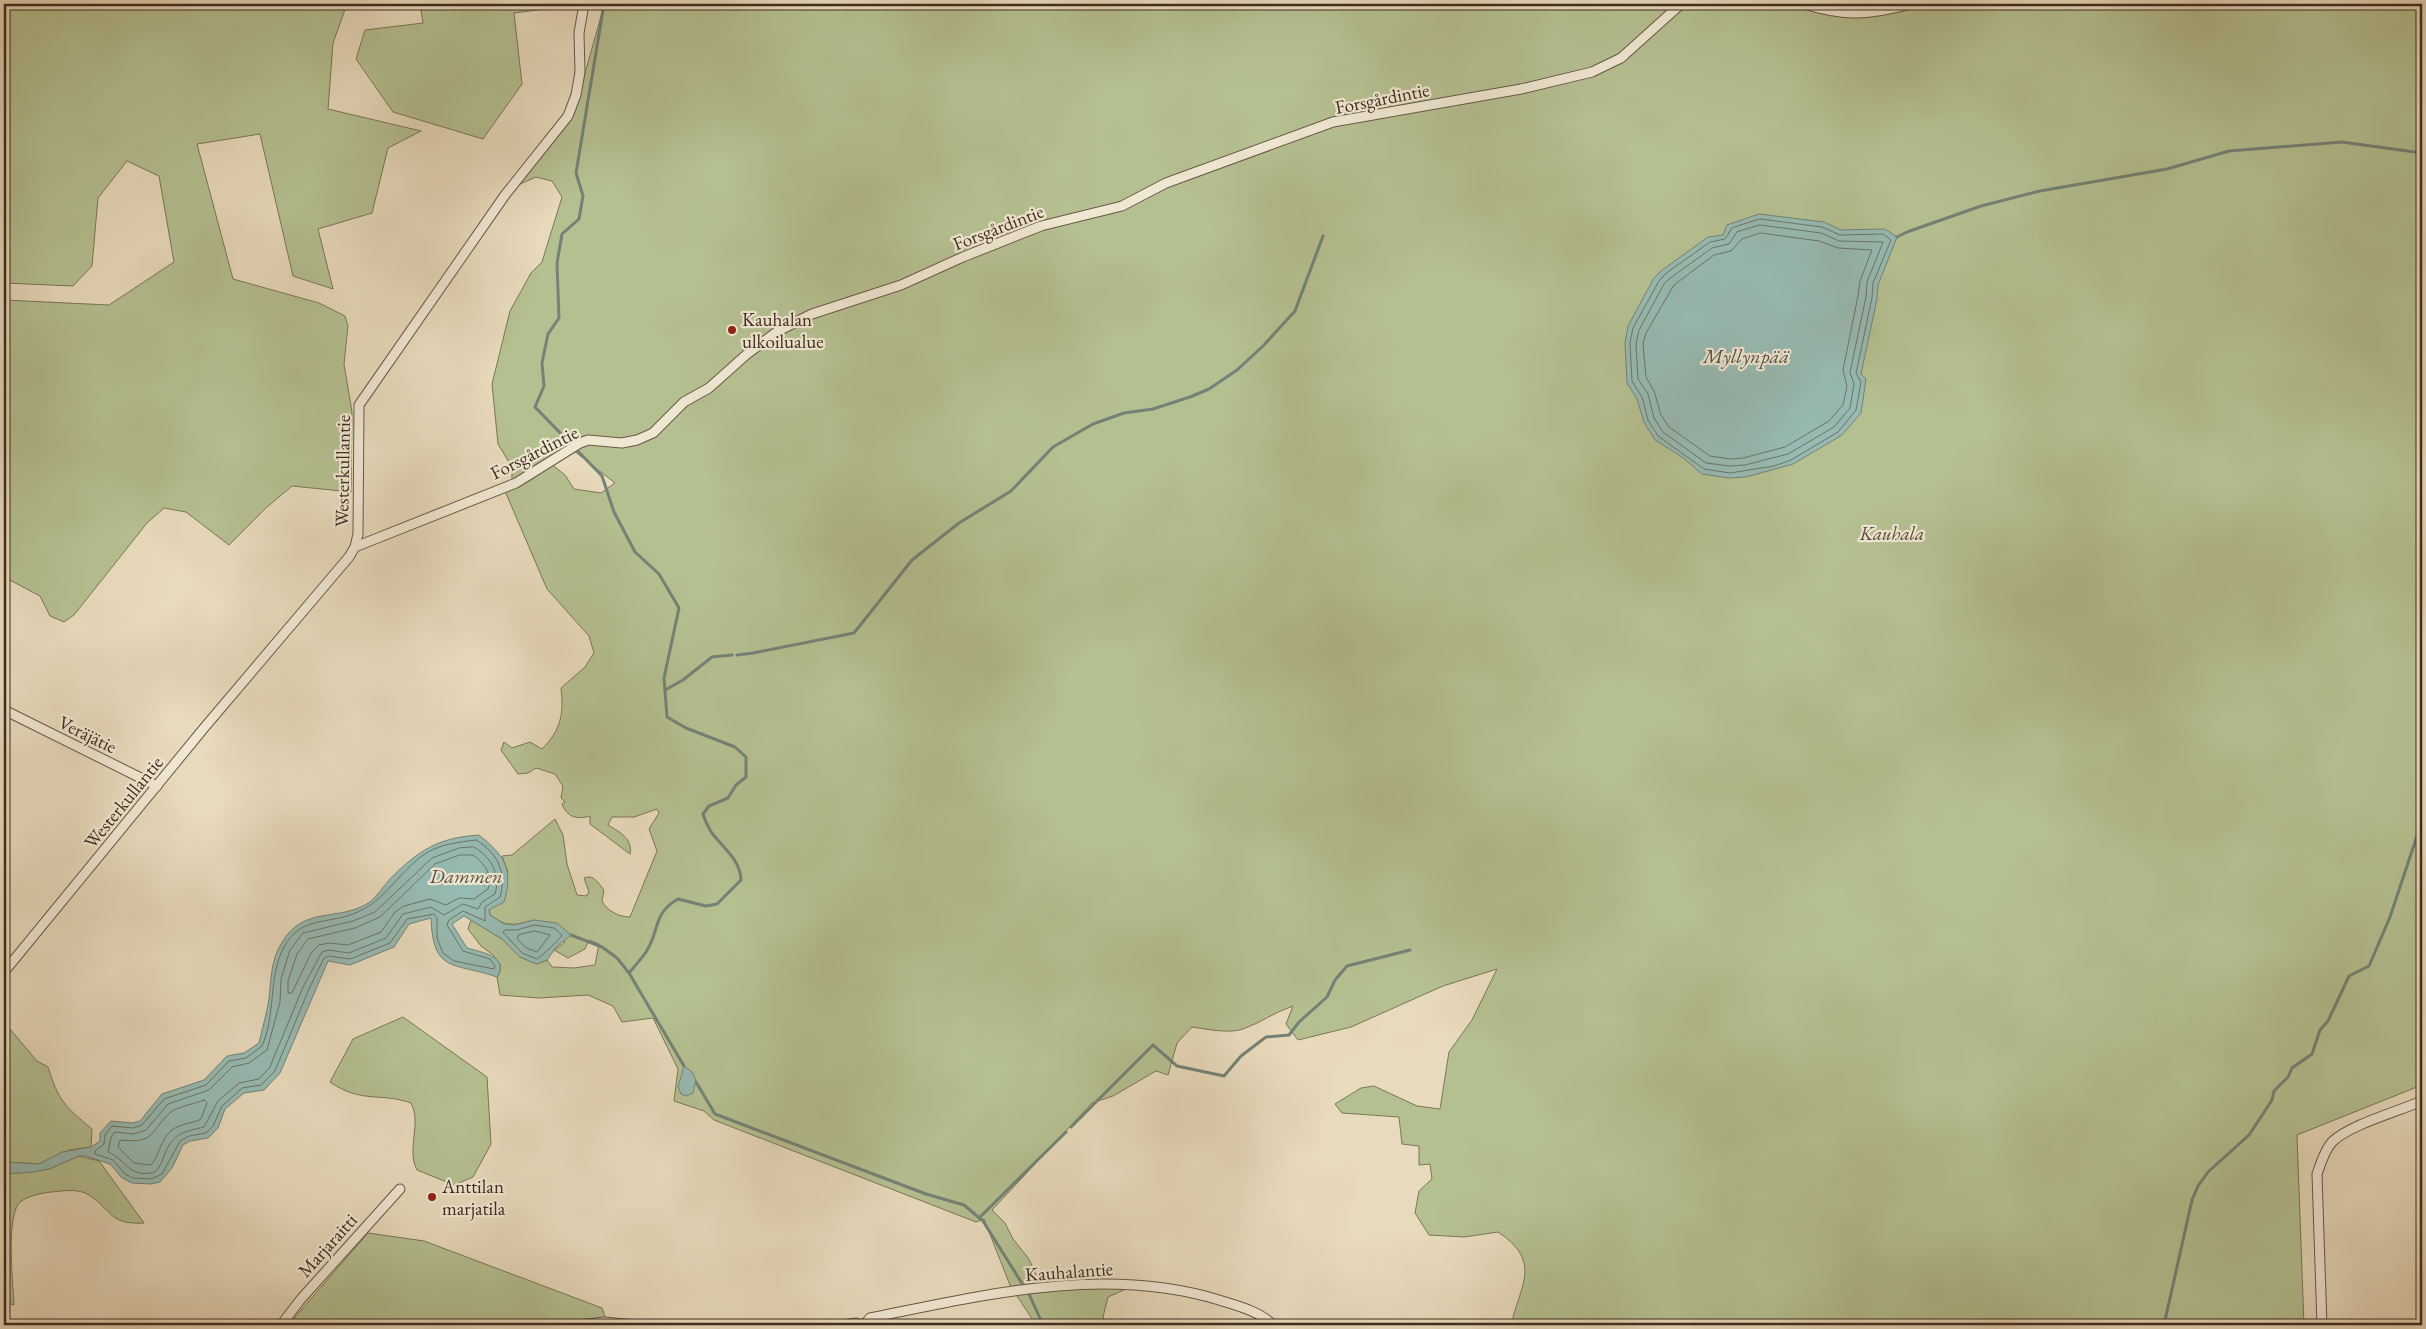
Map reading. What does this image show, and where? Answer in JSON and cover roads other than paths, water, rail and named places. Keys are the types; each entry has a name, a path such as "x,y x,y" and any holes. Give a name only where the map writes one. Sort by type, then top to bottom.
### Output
{"street":[{"name":"Westerkullantie","path":"4,972 157,786 350,557 358,534 359,405 505,196 568,116 576,95 580,72 579,33 584,4"},
{"name":"Forsgårdintie","path":"355,547 516,483 580,443 588,440 622,444 637,440 653,432 684,402 709,388 747,354 778,331 812,314 901,285 963,257 1041,226 1122,206 1166,183 1334,122 1530,88 1592,72 1621,58 1681,4"},
{"path":"1804,4 1836,13 1849,14 1910,4"},
{"name":"Veräjätie","path":"4,710 157,786"},
{"path":"2322,1325 2317,1174 2323,1156 2333,1142 2350,1130 2422,1101"},
{"name":"Marjaraitti","path":"281,1325 301,1298 400,1189"},
{"name":"Kauhalantie","path":"842,1325 856,1323 863,1325 870,1318 1000,1292 1110,1283 1157,1286 1210,1298 1259,1314 1274,1325"},
{"path":"578,1325 604,1322 634,1325"}],"water":[{"name":"Myllynpää","path":"1759,214 1824,222 1841,230 1885,229 1897,237 1878,285 1877,299 1861,374 1866,379 1861,413 1842,435 1793,464 1746,477 1729,478 1702,474 1682,457 1655,440 1644,422 1637,399 1627,383 1625,343 1628,326 1654,278 1661,271 1708,237 1723,235 1727,225"},
{"name":"Dammen","path":"479,835 501,856 507,872 507,890 504,902 489,910 490,915 504,924 515,925 534,920 557,923 571,935 557,946 547,960 537,964 520,957 502,939 464,916 452,924 467,948 492,956 500,964 500,970 497,977 458,967 441,957 436,949 431,918 409,924 394,947 350,965 328,961 280,1073 264,1090 244,1093 225,1109 218,1128 208,1138 190,1141 183,1145 172,1168 160,1182 151,1184 132,1183 122,1178 110,1164 86,1156 79,1156 49,1169 4,1174 4,1162 39,1164 62,1152 91,1147 100,1141 100,1133 111,1121 132,1123 140,1121 162,1094 204,1080 227,1056 244,1053 259,1043 268,1004 275,957 281,944 290,932 300,924 311,919 346,912 370,902 400,869 430,847 451,839"},
{"path":"684,1066 692,1072 696,1080 693,1093 686,1096 681,1094 678,1087"}],"waterway":[{"path":"604,4 576,173 583,196 579,219 562,234 557,263 559,318 548,334 542,363 544,386 535,407 602,476 614,512 635,552 659,574 679,608 664,678 667,717 686,728 735,747 746,757 746,777 736,785 728,798 709,806 703,814 712,833 735,860 741,880 717,904 706,906 678,899 670,905 660,917 646,952 629,973"},
{"path":"1897,237 1981,206 2040,191 2167,169 2229,151 2342,142 2422,153"},
{"path":"737,655 854,633 912,560 959,523 1011,491 1053,447 1093,424 1124,413 1153,409 1190,397 1209,389 1237,370 1263,346 1295,311 1323,236"},
{"path":"665,690 683,680 712,657 732,655"},
{"path":"2164,1325 2192,1200 2198,1186 2208,1172 2249,1135 2272,1100 2274,1091 2288,1077 2292,1068 2312,1054 2320,1030 2328,1021 2349,976 2369,966 2390,917 2422,821"},
{"path":"571,935 602,947 617,958 629,973 684,1066"},
{"path":"1071,1127 1153,1045 1177,1066 1224,1076 1241,1056 1266,1037 1289,1035 1299,1022 1327,997 1335,980 1347,966 1410,950"},
{"path":"696,1082 715,1114 926,1194 964,1205 983,1221 1023,1285"},
{"path":"979,1218 1066,1132"},
{"path":"1029,1294 1043,1325"}],"place":[{"name":"Kauhalan ulkoilualue","path":"732,330"},
{"name":"Anttilan marjatila","path":"432,1197"}],"park label":[{"name":"Kauhala","path":"1892,533"}]}
